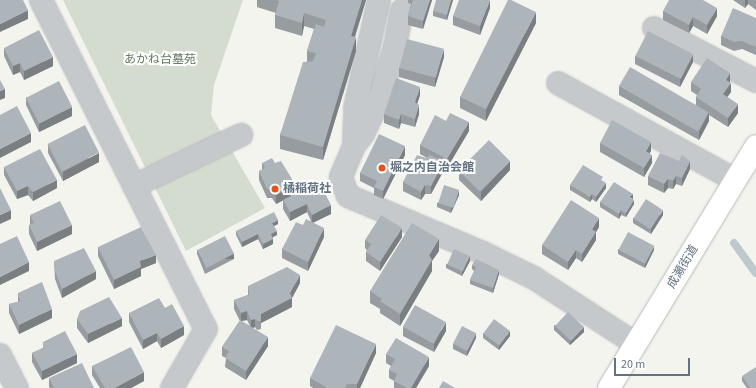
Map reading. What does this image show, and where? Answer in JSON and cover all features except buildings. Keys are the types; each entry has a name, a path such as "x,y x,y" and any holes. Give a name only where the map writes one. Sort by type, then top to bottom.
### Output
{"main road":[{"name":"成瀬街道","path":"609,388 756,146"}],"street":[{"path":"41,0 206,329 172,388"},
{"path":"354,146 355,108 379,0"},
{"path":"402,10 394,52 381,96 364,134 354,146 341,177 348,196 483,253 534,278 636,344"},
{"path":"654,28 756,80"},
{"path":"558,83 735,180"},
{"path":"134,186 240,135"},
{"path":"0,355 17,388"}],"green space":[{"name":"あかね台墓苑","path":"63,0 243,0 214,85 211,115 265,208 186,251"}],"waterway":[{"path":"734,243 756,273"}],"place":[{"name":"堀之内自治会館","path":"382,168"},
{"name":"橘稲荷社","path":"275,189"}]}
